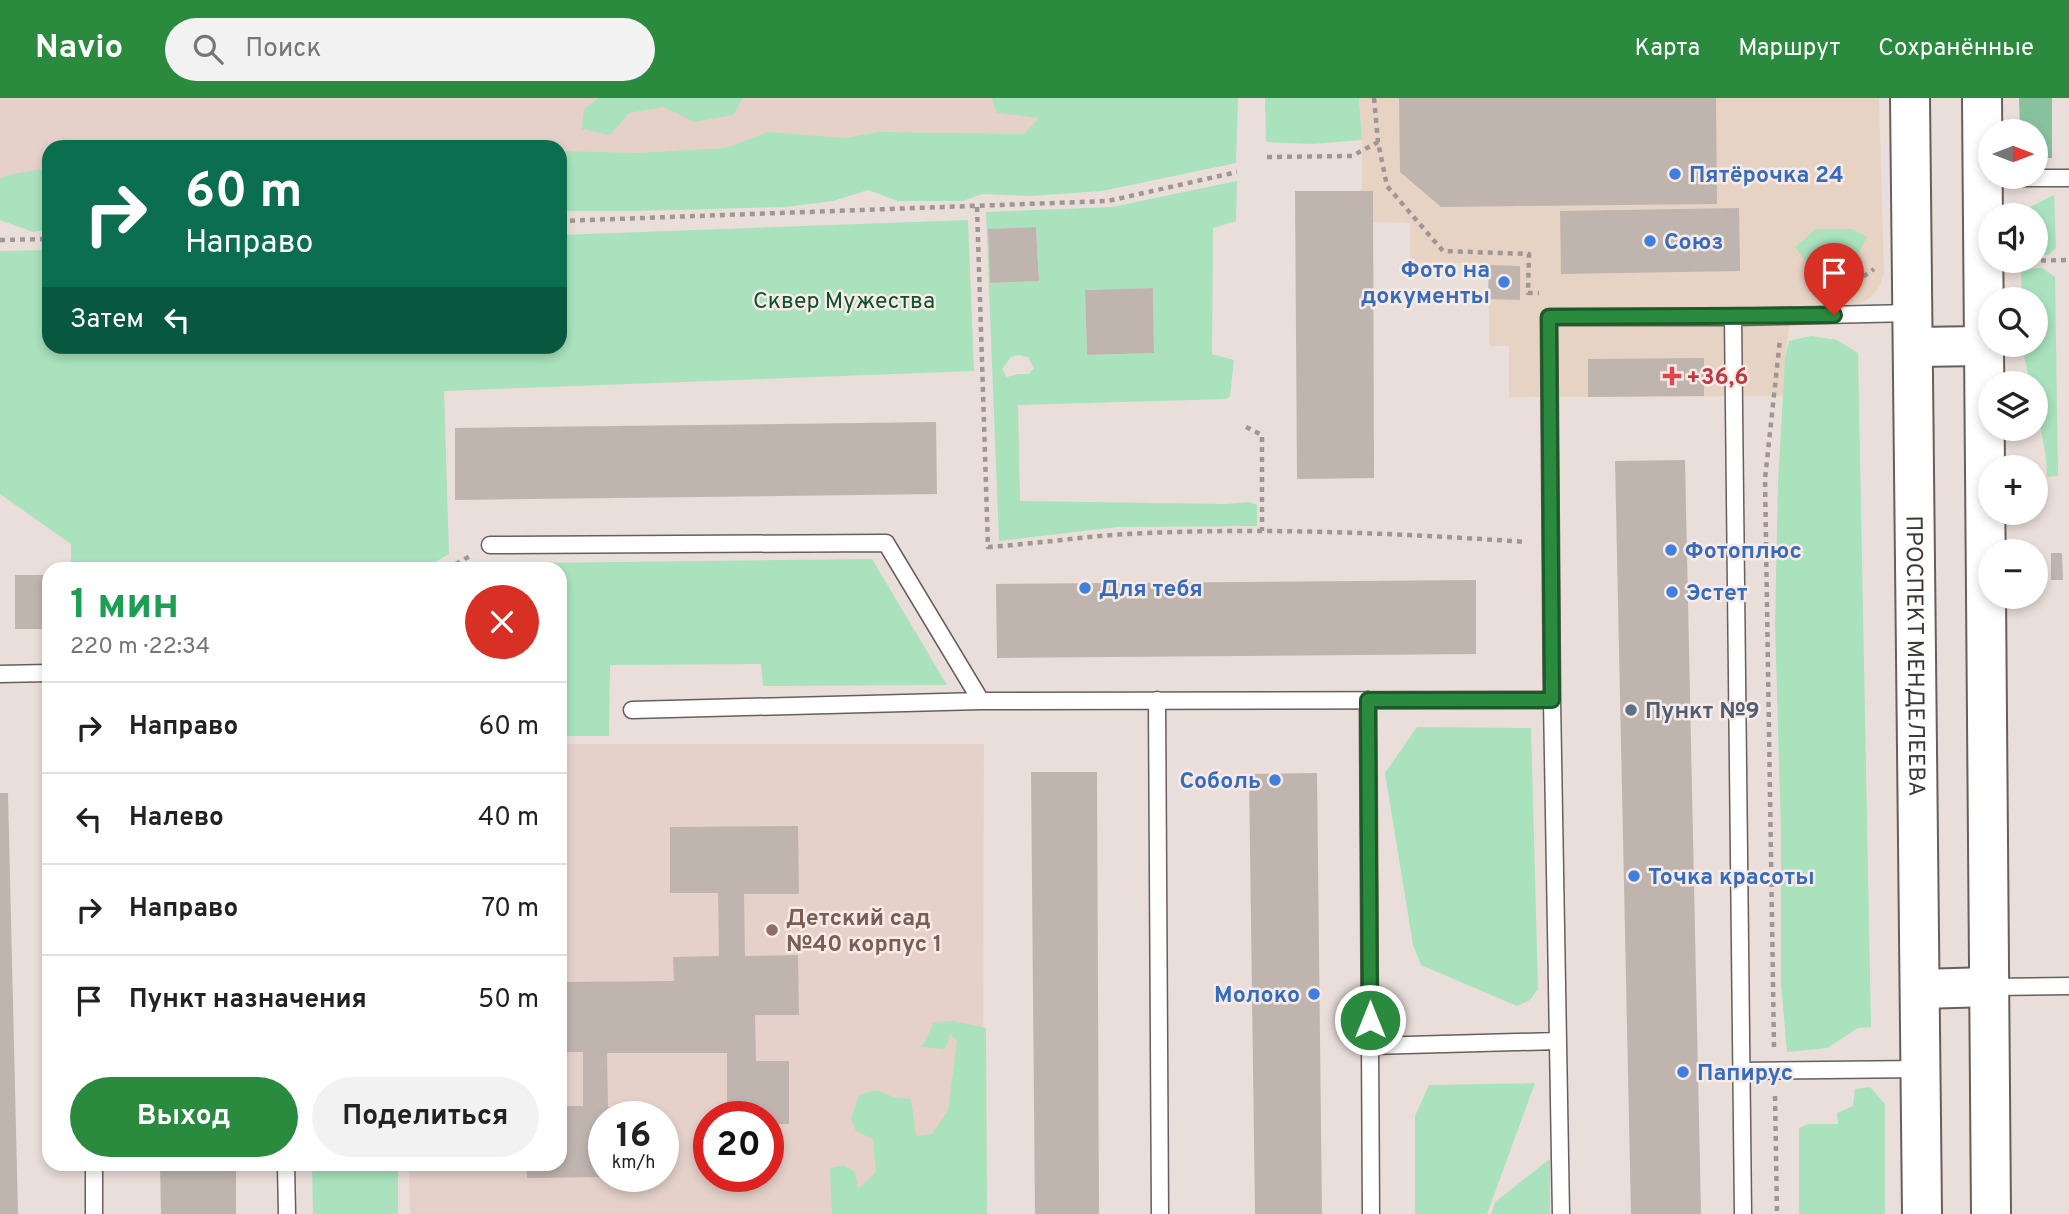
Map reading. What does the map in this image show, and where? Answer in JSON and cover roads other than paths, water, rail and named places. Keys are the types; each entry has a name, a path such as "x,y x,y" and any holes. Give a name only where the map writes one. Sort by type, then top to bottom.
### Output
{"main road":[{"name":"ПРОСПЕКТ МЕНДЕЛЕЕВА","path":"1910,98 1922,1214"},
{"path":"1982,98 1982,119"},
{"path":"1983,189 1984,287"},
{"path":"1913,330 1978,344"},
{"path":"1984,357 1992,1214"},
{"path":"1920,989 1989,987"}],"lane":[{"path":"2048,177 2069,177"},
{"path":"1561,1214 1552,700 1549,317 1732,317 1913,330"},
{"path":"1732,317 1743,1214"},
{"path":"490,545 886,543 981,701"},
{"path":"0,674 42,673"},
{"path":"1157,700 1160,1214"},
{"path":"1368,700 1371,1214"},
{"path":"632,710 981,701 1552,700"},
{"path":"1989,987 2069,986"},
{"path":"1370,1046 1558,1041"},
{"path":"1741,1071 1921,1069"},
{"path":"94,1171 94,1214"},
{"path":"286,1171 287,1214"}],"place":[{"name":"Пятёрочка 24","path":"1675,174"},
{"name":"Союз","path":"1650,241"},
{"name":"Фото на документы","path":"1504,282"},
{"name":"+36,6","path":"1672,376"},
{"name":"Фотоплюс","path":"1671,550"},
{"name":"Для тебя","path":"1085,588"},
{"name":"Эстет","path":"1672,592"},
{"name":"Пункт №9","path":"1631,710"},
{"name":"Соболь","path":"1275,780"},
{"name":"Точка красоты","path":"1634,876"},
{"name":"Детский сад №40 корпус 1","path":"772,930"},
{"name":"Молоко","path":"1314,994"},
{"name":"Папирус","path":"1683,1072"}],"park label":[{"name":"Сквер Мужества","path":"844,300"}]}
